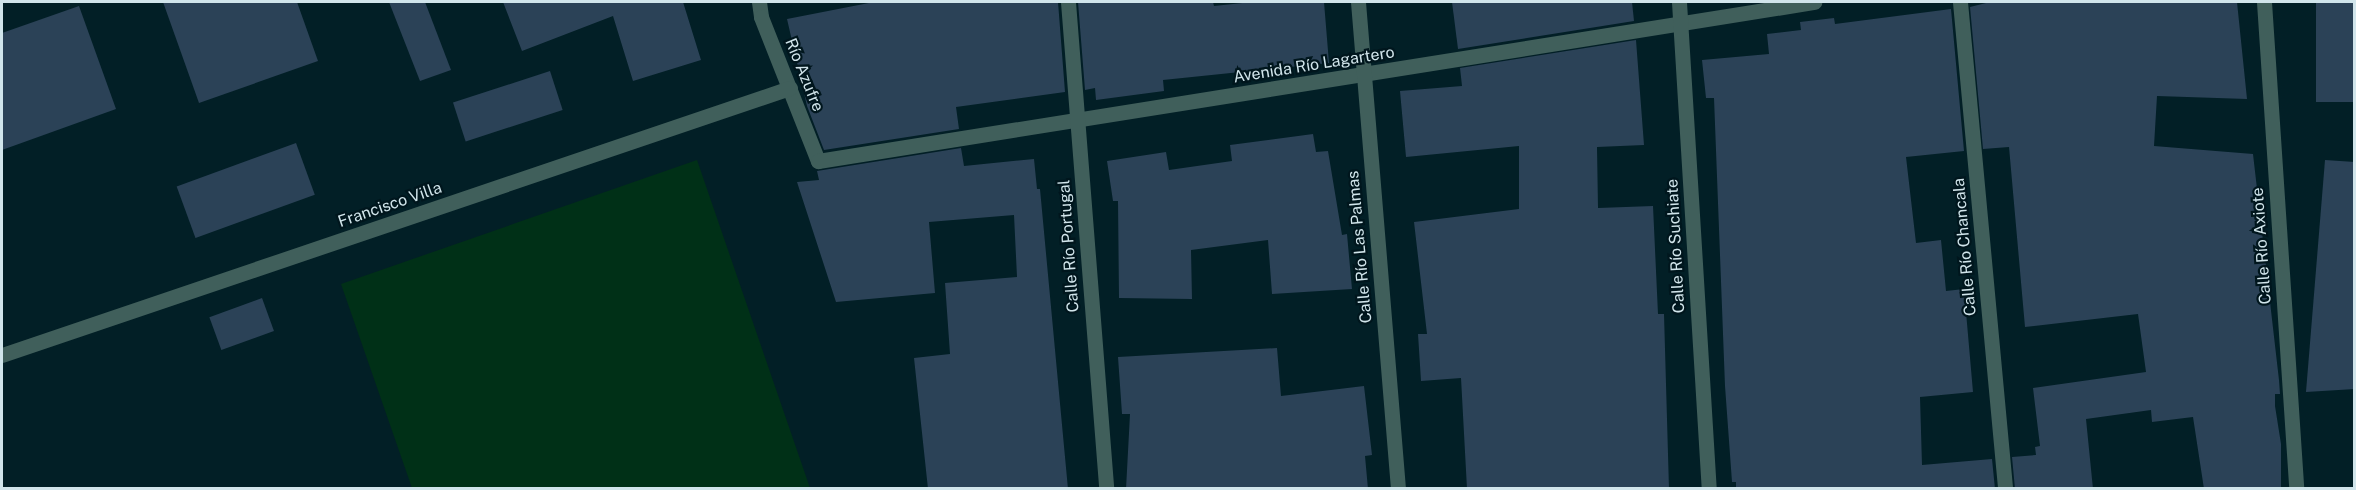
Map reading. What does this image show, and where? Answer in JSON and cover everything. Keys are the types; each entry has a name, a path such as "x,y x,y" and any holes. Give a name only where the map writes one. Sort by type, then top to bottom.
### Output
{"street":[{"name":"Río Azufre","path":"759,2 761,17 818,161"},
{"name":"Calle Río Portugal","path":"1068,2 1106,489"},
{"name":"Calle Río Las Palmas","path":"1358,2 1398,489"},
{"name":"Calle Río Suchiate","path":"1679,2 1709,489"},
{"name":"Avenida Río Lagartero","path":"818,161 1364,76 1814,2"},
{"name":"Calle Río Chancala","path":"1960,2 2005,489"},
{"name":"Calle Río Axiote","path":"2264,2 2296,489"},
{"name":"Francisco Villa","path":"2,355 790,88"}],"green space":[{"path":"697,160 810,488 412,488 341,284"}],"building":[{"path":"163,2 297,2 318,61 199,103"},
{"path":"389,2 425,2 451,70 420,81"},
{"path":"503,2 683,2 701,60 633,81 613,16 522,51"},
{"path":"874,2 1058,2 1065,92 956,107 959,129 824,150 807,106 787,19"},
{"path":"1078,2 1213,2 1214,6 1252,2 1324,2 1329,63 1163,80 1164,91 1096,100 1095,88 1085,90"},
{"path":"1452,2 1632,2 1634,21 1458,49"},
{"path":"1990,2 2237,2 2247,99 2157,96 2154,146 2253,154 2279,380 2280,394 2275,394 2275,406 2281,444 2281,489 2204,489 2193,417 2152,422 2151,410 2086,419 2093,489 2015,489 2012,457 2036,455 2035,447 2040,446 2033,388 2146,372 2138,314 2025,327 2009,147 1983,149 1970,7"},
{"path":"2316,2 2354,2 2354,102 2316,102"},
{"path":"79,6 116,109 2,150 2,33"},
{"path":"1951,9 1964,151 1906,157 1916,243 1941,240 1946,291 1964,289 1973,392 1920,397 1922,465 1992,459 1995,489 1736,489 1736,482 1732,482 1725,386 1714,98 1706,98 1702,60 1769,54 1767,34 1801,30 1800,22 1834,18 1835,24"},
{"path":"1636,40 1644,145 1597,147 1598,208 1653,206 1658,314 1664,314 1669,489 1467,489 1461,378 1421,381 1418,334 1427,334 1414,222 1519,209 1519,146 1406,157 1400,91 1462,86 1460,68"},
{"path":"550,71 563,110 466,142 453,103"},
{"path":"1313,134 1316,152 1328,151 1342,235 1347,234 1352,289 1272,294 1268,240 1191,250 1192,299 1119,298 1118,201 1113,201 1107,161 1166,152 1169,170 1232,161 1230,145"},
{"path":"296,143 315,195 195,238 177,186"},
{"path":"961,148 964,166 1034,159 1037,189 1040,189 1068,489 928,489 914,358 950,354 945,283 1017,277 1014,215 929,222 935,293 836,302 797,182 819,180 817,171"},
{"path":"2325,160 2355,162 2355,389 2306,392"},
{"path":"262,298 274,331 221,350 209,317"},
{"path":"1277,348 1281,396 1364,386 1372,455 1365,456 1368,489 1126,489 1130,414 1122,414 1118,357"}]}
